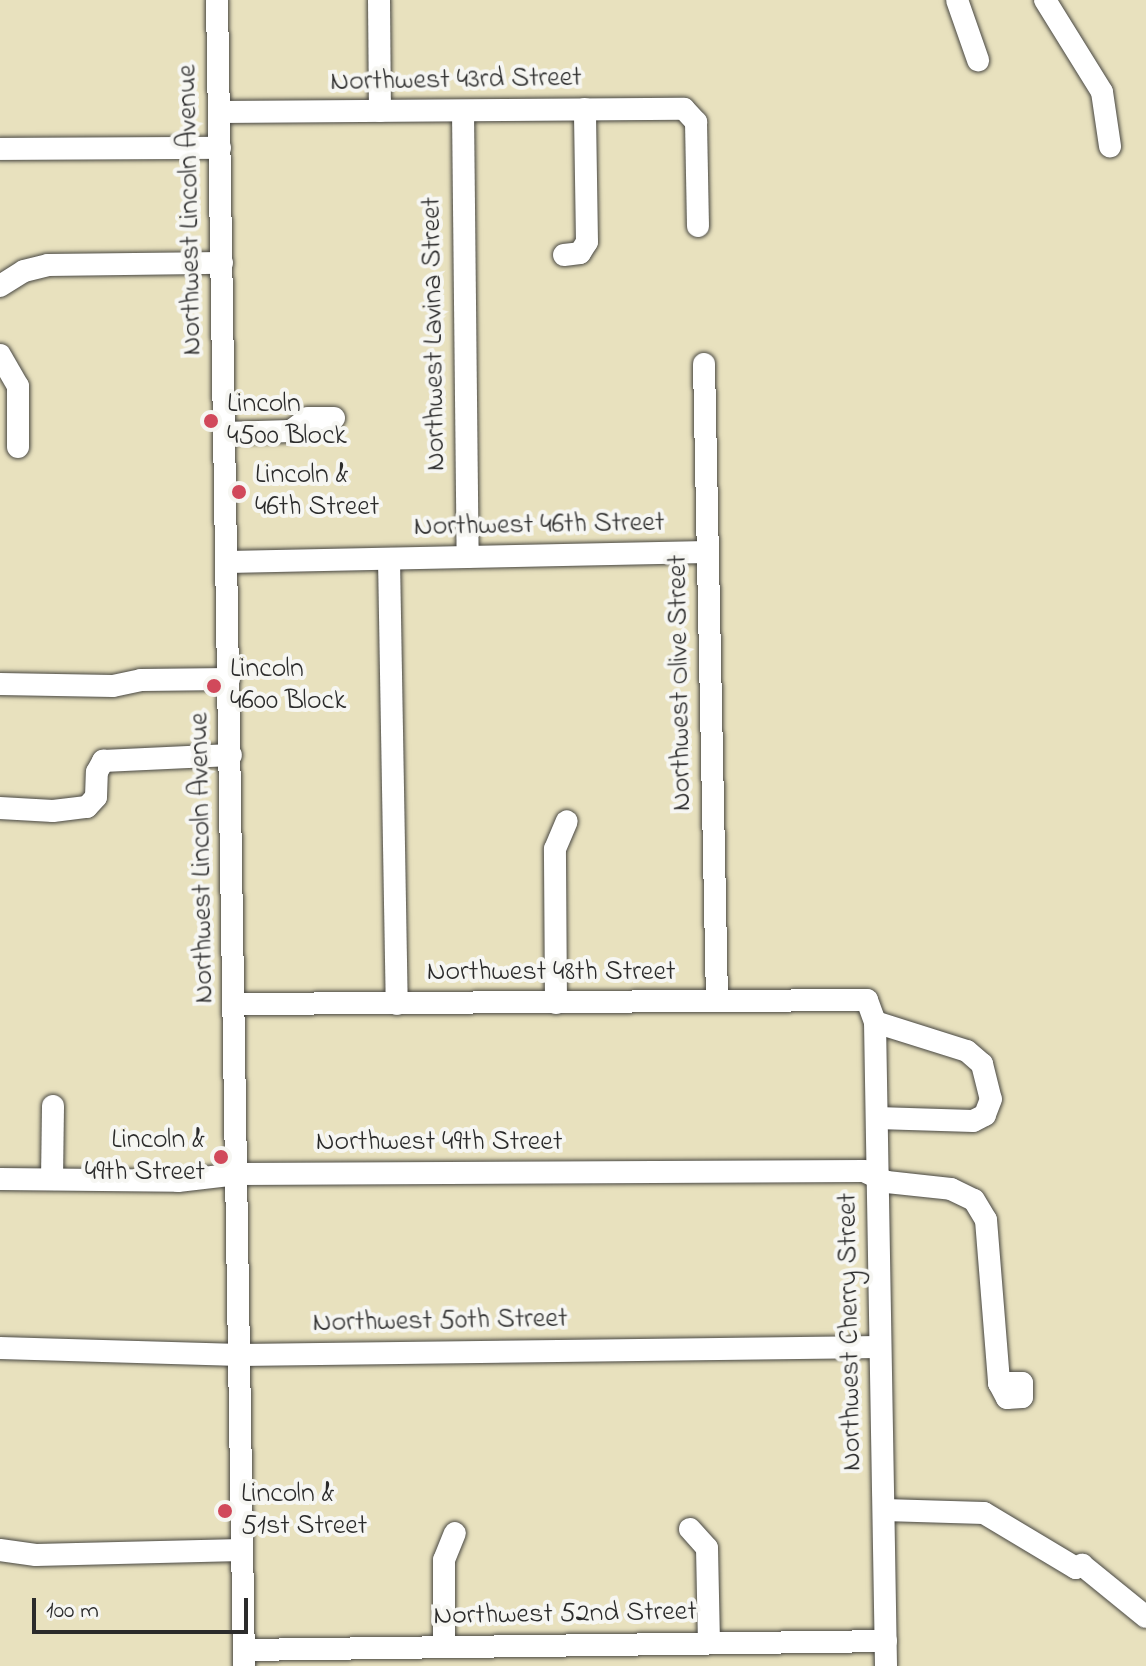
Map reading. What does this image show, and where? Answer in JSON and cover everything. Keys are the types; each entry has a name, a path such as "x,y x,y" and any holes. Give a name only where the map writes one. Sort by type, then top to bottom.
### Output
{"street":[{"name":"Northwest Lincoln Avenue","path":"217,0 236,1004 244,1658"},
{"path":"379,0 380,111"},
{"path":"957,0 978,60"},
{"path":"1045,0 1102,92 1110,146"},
{"name":"Northwest 43rd Street","path":"219,112 585,109 692,113 698,226"},
{"path":"564,255 580,253 587,242 585,109"},
{"name":"Northwest Lavina Street","path":"463,111 468,557"},
{"path":"0,149 220,148"},
{"path":"0,286 24,271 48,265 222,263"},
{"path":"0,355 18,386 18,447"},
{"name":"Northwest Olive Street","path":"704,364 717,1001"},
{"path":"225,433 291,431 308,418 334,418"},
{"name":"Northwest 46th Street","path":"227,562 708,552"},
{"path":"389,559 397,1004"},
{"path":"0,684 113,686 141,680 229,679"},
{"path":"0,808 53,811 87,807 96,797 97,772 103,761 231,755"},
{"path":"556,1003 555,849 567,821"},
{"name":"Northwest 48th Street","path":"236,1004 867,1000"},
{"name":"Northwest Cherry Street","path":"867,1000 875,1022 886,1666"},
{"path":"875,1022 967,1051 982,1064 991,1099 985,1115 973,1121 877,1118"},
{"path":"52,1179 53,1106"},
{"name":"Northwest 49th Street","path":"0,1179 178,1181 238,1174 878,1174 887,1182 951,1189 974,1200 986,1220 999,1383"},
{"name":"Northwest 50th Street","path":"0,1348 240,1355 880,1347"},
{"path":"884,1510 984,1513 1076,1568 1082,1565 1146,1617"},
{"path":"690,1529 707,1548 709,1643"},
{"path":"444,1646 444,1560 455,1533"},
{"path":"0,1550 36,1555 242,1550"},
{"name":"Northwest 52nd Street","path":"244,1658 444,1646 886,1641"}],"place":[{"name":"Lincoln 4500 Block","path":"211,421"},
{"name":"Lincoln & 46th Street","path":"239,492"},
{"name":"Lincoln 4600 Block","path":"214,686"},
{"name":"Lincoln & 49th Street","path":"221,1157"},
{"name":"Lincoln & 51st Street","path":"225,1511"}]}
